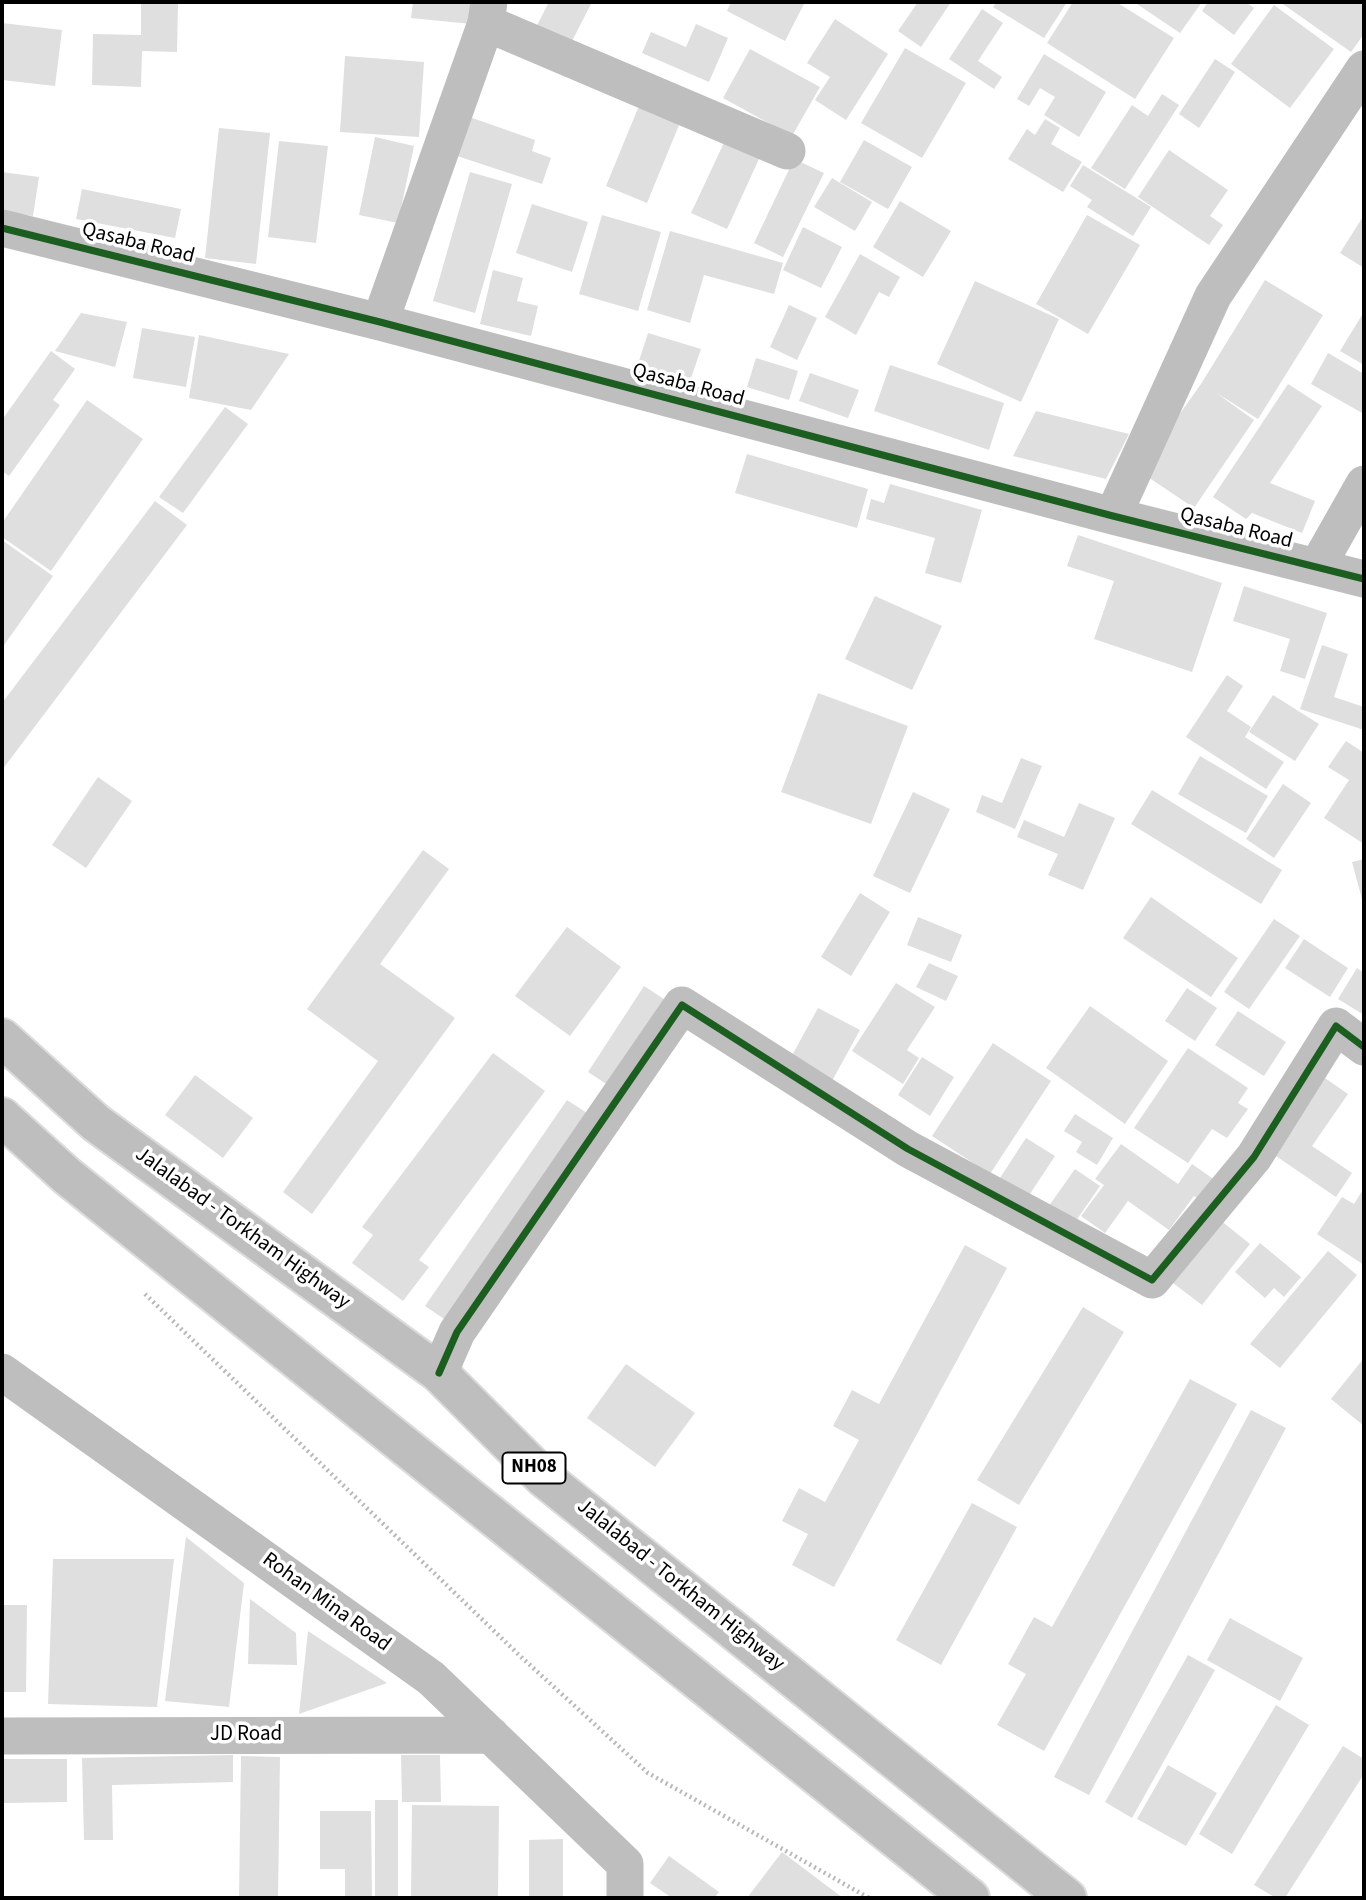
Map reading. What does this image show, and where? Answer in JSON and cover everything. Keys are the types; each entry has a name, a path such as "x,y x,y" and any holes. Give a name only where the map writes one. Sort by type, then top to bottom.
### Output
{"highway":[{"name":"Jalalabad - Torkham Highway","path":"2,1038 96,1123 439,1373 544,1478 1068,1898"},
{"path":"2,1117 67,1176 970,1898"},
{"name":"Jalalabad - Torkham Highway","path":"1035,1870 1074,1898"}],"street":[{"path":"380,322 488,12 787,151"},
{"path":"1113,516 1213,296 1364,69"},
{"name":"Qasaba Road","path":"2,228 380,322 1113,516 1364,579"},
{"path":"1317,567 1364,484"},
{"path":"439,1373 457,1332 682,1006 908,1149 1152,1280 1254,1157 1336,1026 1364,1047"},
{"name":"Rohan Mina Road","path":"2,1372 431,1678 491,1735 625,1881"},
{"name":"JD Road","path":"2,1735 491,1735"}],"path":[{"path":"139,1289 519,1655 648,1773 869,1898"}],"building":[{"path":"141,2 178,3 177,52 142,51 141,87 92,85 93,34 141,35"},
{"path":"413,2 484,2 481,25 411,18"},
{"path":"549,2 592,2 567,51 533,33"},
{"path":"731,2 805,2 785,41 727,11"},
{"path":"918,2 951,2 921,47 898,31"},
{"path":"997,2 1067,2 1044,38 993,7"},
{"path":"1073,2 1116,2 1174,38 1135,99 1047,43"},
{"path":"1134,2 1202,2 1180,33"},
{"path":"1208,2 1246,2 1254,8 1234,35 1202,11"},
{"path":"1280,2 1364,2 1364,34 1351,52"},
{"path":"1274,5 1334,49 1290,108 1231,64"},
{"path":"982,9 1003,23 978,61 1002,77 994,89 949,59"},
{"path":"835,19 888,54 846,120 815,100 830,77 807,63"},
{"path":"2,23 62,30 55,86 2,80"},
{"path":"696,24 728,38 709,82 642,53 651,32 686,47"},
{"path":"905,48 966,83 922,158 861,123"},
{"path":"750,49 820,87 792,136 723,98"},
{"path":"1044,54 1106,92 1079,137 1044,115 1055,97 1040,88 1029,106 1017,99"},
{"path":"345,56 424,62 419,137 340,132"},
{"path":"1215,59 1235,72 1199,128 1179,114"},
{"path":"1162,94 1179,105 1125,189 1091,168 1132,105 1148,116"},
{"path":"643,96 684,113 647,203 606,186"},
{"path":"461,114 535,140 532,151 551,158 542,184 448,153"},
{"path":"1045,119 1060,128 1051,144 1082,162 1063,192 1008,159 1027,129 1035,135"},
{"path":"219,128 270,133 256,264 205,258"},
{"path":"729,132 764,148 727,229 691,213"},
{"path":"375,137 414,146 398,223 359,215"},
{"path":"864,140 912,167 888,209 840,182"},
{"path":"279,141 328,146 316,243 268,237"},
{"path":"1169,150 1228,190 1210,216 1223,225 1209,245 1138,197"},
{"path":"794,159 824,173 783,257 754,243"},
{"path":"1083,165 1151,207 1133,236 1087,207 1092,200 1070,186"},
{"path":"2,172 39,177 33,216 2,211"},
{"path":"470,172 512,184 475,313 433,301"},
{"path":"832,178 872,202 855,231 814,207"},
{"path":"82,189 181,209 175,238 76,219"},
{"path":"900,201 951,231 923,277 873,247"},
{"path":"532,204 588,222 572,272 516,253"},
{"path":"602,215 661,232 638,311 579,294"},
{"path":"1087,215 1140,245 1088,334 1036,304"},
{"path":"1364,215 1364,268 1340,253"},
{"path":"803,227 842,247 821,288 783,270"},
{"path":"670,231 783,263 774,294 704,275 690,323 647,310"},
{"path":"860,254 900,277 889,297 879,292 856,335 825,317"},
{"path":"493,270 523,278 517,301 538,306 531,336 480,324"},
{"path":"1265,280 1323,315 1258,419 1215,392 1254,420 1194,508 1139,471 1201,384"},
{"path":"975,281 1059,319 1021,402 937,364"},
{"path":"789,305 817,318 797,360 770,347"},
{"path":"81,313 127,322 115,367 55,351"},
{"path":"1362,315 1364,316 1364,365 1340,351"},
{"path":"142,328 195,337 186,387 133,378"},
{"path":"648,333 701,349 690,381 638,364"},
{"path":"199,335 289,354 251,410 189,398"},
{"path":"51,351 75,369 53,400 60,405 9,476 2,471 2,420"},
{"path":"1328,353 1364,374 1364,414 1311,384"},
{"path":"756,358 798,371 789,400 747,387"},
{"path":"890,365 1004,403 989,450 874,411"},
{"path":"810,373 859,390 848,418 799,401"},
{"path":"1288,384 1322,406 1270,483 1315,501 1302,533 1252,513 1246,519 1213,497"},
{"path":"87,400 143,439 51,571 2,537 2,523"},
{"path":"225,407 248,424 183,513 159,497"},
{"path":"1036,411 1129,434 1106,479 1013,456"},
{"path":"747,454 868,489 857,528 735,493"},
{"path":"890,484 982,510 961,583 925,573 935,538 866,519 871,499 884,503"},
{"path":"155,501 187,525 2,770 2,703"},
{"path":"1078,535 1222,583 1192,672 1094,639 1114,581 1067,566"},
{"path":"2,540 53,576 2,648"},
{"path":"1244,586 1327,613 1305,679 1280,671 1290,639 1233,621"},
{"path":"875,596 942,626 912,690 845,659"},
{"path":"1322,645 1348,654 1334,697 1364,707 1364,730 1300,709"},
{"path":"1227,675 1243,686 1227,711 1251,727 1245,737 1284,762 1266,789 1186,737"},
{"path":"818,693 908,726 871,824 781,792"},
{"path":"1273,695 1319,724 1295,761 1249,732"},
{"path":"1346,741 1364,753 1364,844 1324,818 1349,780 1328,767"},
{"path":"1200,756 1268,796 1246,833 1178,794"},
{"path":"1021,758 1042,766 1015,829 976,812 982,795 1002,803"},
{"path":"98,777 132,801 86,868 52,845"},
{"path":"1283,784 1311,803 1274,858 1246,839"},
{"path":"1152,790 1282,870 1261,904 1131,824"},
{"path":"913,792 950,809 910,893 873,876"},
{"path":"1079,803 1115,818 1083,890 1048,875 1058,854 1017,837 1024,820 1064,837"},
{"path":"423,850 449,869 380,964 455,1018 312,1214 283,1192 378,1061 307,1009"},
{"path":"1364,859 1364,903 1363,903 1352,862"},
{"path":"860,893 890,912 851,976 821,957"},
{"path":"1151,897 1238,958 1211,997 1123,938"},
{"path":"918,917 962,935 951,962 907,945"},
{"path":"1274,919 1300,936 1249,1009 1224,992"},
{"path":"567,927 621,967 570,1036 515,996"},
{"path":"1304,939 1348,968 1330,997 1285,968"},
{"path":"929,963 958,976 946,1001 916,987"},
{"path":"1357,968 1364,973 1364,1015 1338,999"},
{"path":"896,983 935,1007 907,1050 919,1058 903,1084 852,1051"},
{"path":"644,986 673,1005 617,1091 588,1072"},
{"path":"1187,988 1217,1008 1195,1041 1165,1021"},
{"path":"1090,1006 1168,1061 1125,1124 1046,1068"},
{"path":"818,1008 860,1030 832,1081 790,1059"},
{"path":"1238,1011 1286,1042 1264,1076 1215,1045"},
{"path":"993,1043 1051,1081 990,1174 932,1136"},
{"path":"1188,1048 1248,1088 1238,1103 1248,1109 1227,1138 1212,1129 1188,1163 1134,1128"},
{"path":"493,1053 545,1091 419,1260 429,1267 403,1301 352,1263 373,1235 362,1227"},
{"path":"922,1057 954,1077 930,1116 898,1095"},
{"path":"195,1075 253,1118 223,1158 165,1115"},
{"path":"1322,1076 1348,1094 1312,1146 1352,1173 1336,1197 1270,1152"},
{"path":"567,1100 598,1120 456,1327 425,1306"},
{"path":"1075,1114 1113,1138 1097,1165 1076,1152 1082,1142 1064,1131"},
{"path":"1026,1138 1055,1156 1024,1203 996,1184"},
{"path":"1121,1144 1178,1184 1192,1164 1222,1185 1207,1206 1194,1196 1169,1230 1128,1201 1105,1233 1081,1216 1104,1185 1095,1179"},
{"path":"1075,1169 1100,1186 1071,1228 1046,1210"},
{"path":"1364,1188 1364,1265 1317,1234 1342,1197 1354,1204"},
{"path":"1214,1215 1250,1244 1202,1305 1165,1277"},
{"path":"1260,1243 1301,1277 1284,1297 1274,1288 1265,1298 1235,1272"},
{"path":"965,1245 1007,1268 834,1587 792,1565 808,1534 782,1521 799,1488 825,1502 859,1440 833,1426 852,1390 879,1404"},
{"path":"1328,1251 1357,1275 1280,1368 1250,1344"},
{"path":"1083,1307 1124,1332 1019,1505 977,1480"},
{"path":"1364,1358 1364,1426 1331,1399"},
{"path":"626,1364 695,1413 655,1467 587,1418"},
{"path":"1190,1379 1237,1404 1044,1751 997,1725 1026,1674 1008,1664 1034,1617 1052,1627"},
{"path":"1251,1410 1286,1428 1089,1795 1054,1777"},
{"path":"972,1503 1017,1527 941,1665 896,1640"},
{"path":"186,1537 244,1583 229,1707 165,1701"},
{"path":"53,1559 174,1559 157,1707 48,1704"},
{"path":"250,1599 296,1633 297,1665 248,1664"},
{"path":"2,1605 27,1605 26,1692 2,1692"},
{"path":"1230,1618 1303,1658 1280,1701 1207,1660"},
{"path":"308,1631 387,1683 299,1714"},
{"path":"1188,1655 1215,1670 1132,1818 1105,1802"},
{"path":"1276,1705 1309,1725 1232,1854 1199,1834"},
{"path":"1343,1746 1364,1759 1364,1774 1285,1898 1276,1898 1254,1885"},
{"path":"233,1755 233,1782 112,1785 113,1840 84,1840 82,1758"},
{"path":"401,1755 440,1755 441,1802 402,1802"},
{"path":"241,1756 280,1757 278,1898 239,1898"},
{"path":"2,1759 67,1759 67,1802 2,1803"},
{"path":"1168,1765 1217,1793 1186,1846 1137,1819"},
{"path":"375,1800 398,1800 398,1898 375,1898"},
{"path":"412,1805 499,1806 498,1898 411,1898"},
{"path":"320,1811 371,1811 372,1898 345,1898 345,1869 320,1869"},
{"path":"563,1839 563,1898 529,1898 529,1840"},
{"path":"782,1852 843,1898 747,1898"},
{"path":"669,1856 719,1892 714,1898 672,1898 650,1883"}],"cycle path":[{"path":"2,228 380,322 1113,516 1364,579"},
{"path":"439,1373 457,1332 682,1005 908,1149 1152,1280 1254,1157 1336,1026 1364,1047"}]}
